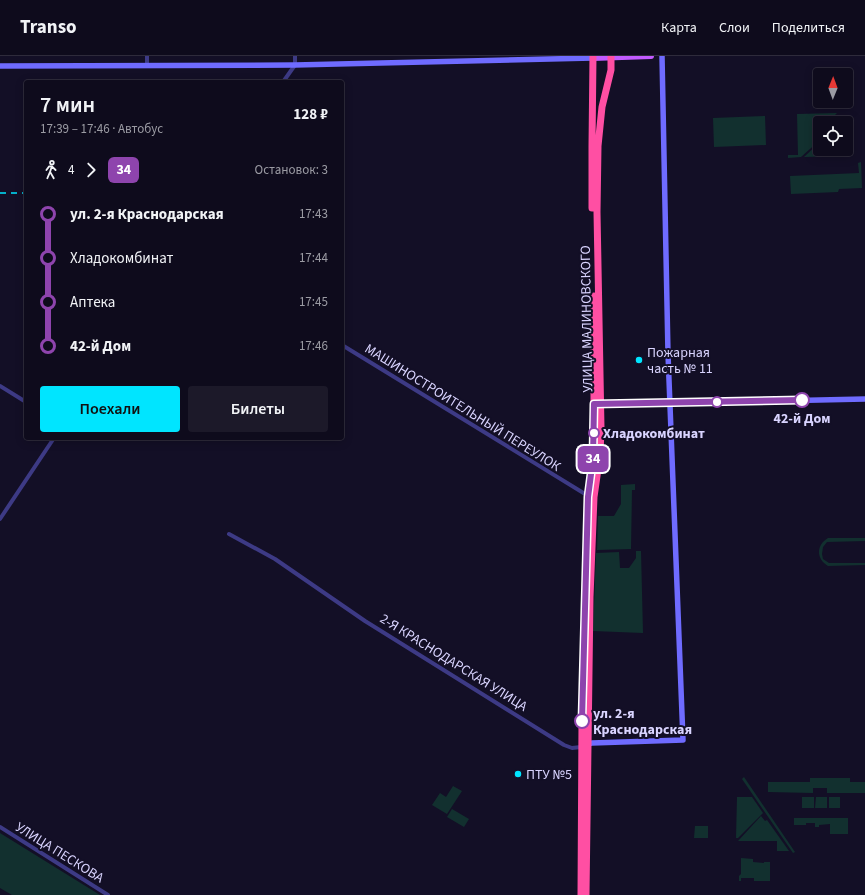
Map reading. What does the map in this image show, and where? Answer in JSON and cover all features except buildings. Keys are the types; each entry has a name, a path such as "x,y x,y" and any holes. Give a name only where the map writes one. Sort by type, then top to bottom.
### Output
{"highway":[{"name":"УЛИЦА МАЛИНОВСКОГО","path":"581,895 591,497 600,455 597,405 592,146 593,57"},
{"name":"УЛИЦА МАЛИНОВСКОГО","path":"597,405 598,146 602,107 611,70 611,57"},
{"name":"УЛИЦА МАЛИНОВСКОГО","path":"584,746 586,895"}],"main road":[{"path":"593,57 651,56"}],"street":[{"path":"147,56 147,65"},
{"path":"285,80 295,65 295,56"},
{"path":"662,56 667,325 671,403"},
{"path":"0,66 295,65 440,58 593,57"},
{"name":"МАШИНОСТРОИТЕЛЬНЫЙ ПЕРЕУЛОК","path":"344,346 591,497"},
{"path":"0,386 24,401"},
{"path":"597,405 865,399"},
{"name":"2-Я КРАСНОДАРСКАЯ УЛИЦА","path":"229,534 275,559 287,569 365,621 564,745 572,748 684,740 671,403"},
{"path":"0,519 53,440"},
{"name":"УЛИЦА ПЕСКОВА","path":"0,827 108,895"}],"green space":[{"path":"837,113 834,116 813,116 813,146 801,157 788,158 788,155 798,155 797,114"},
{"path":"765,116 766,145 714,147 713,118"},
{"path":"813,149 813,156 845,156 804,157"},
{"path":"861,162 862,188 839,189 838,192 791,194 790,176 859,173 858,163"},
{"path":"635,484 635,490 632,490 631,549 597,550 598,516 614,516 621,504 621,485"},
{"path":"828,538 865,538 865,541 827,542 823,547 822,554 823,559 829,563 865,563 865,565 828,566 821,560 819,552 821,544"},
{"path":"636,551 641,551 643,633 593,631 596,553 619,552 620,568 629,568 636,558"},
{"path":"744,777 795,852 793,853 742,779"},
{"path":"810,778 850,778 850,782 865,782 865,793 827,793 827,788 813,788 813,793 768,792 768,782 810,782"},
{"path":"453,786 462,791 447,814 432,805 440,793 446,797"},
{"path":"737,797 752,797 763,813 738,838 736,838"},
{"path":"802,797 814,797 814,808 802,808"},
{"path":"816,797 827,797 827,808 815,808"},
{"path":"829,797 840,797 840,808 829,808"},
{"path":"452,809 469,819 464,827 447,817"},
{"path":"761,816 765,821 767,820 789,851 777,851 777,841 738,841"},
{"path":"794,818 848,818 848,834 830,834 830,824 819,825 819,827 815,827 815,823 794,825"},
{"path":"695,826 708,826 708,838 694,838"},
{"path":"0,833 100,895 12,895 0,888"},
{"path":"741,858 753,859 753,862 770,862 770,881 754,881 754,878 741,878 741,881 739,881 739,876 741,874"}],"railway":[{"path":"0,193 24,193"}],"bus line":[{"name":"34","path":"582,721 588,497 593,459 594,404 802,400"}],"place":[{"name":"Пожарная часть № 11","path":"639,360"},
{"name":"42-й Дом","path":"802,400"},
{"name":"Хладокомбинат","path":"594,433"},
{"name":"ул. 2-я Краснодарская","path":"582,721"},
{"name":"ПТУ №5","path":"518,774"}]}
